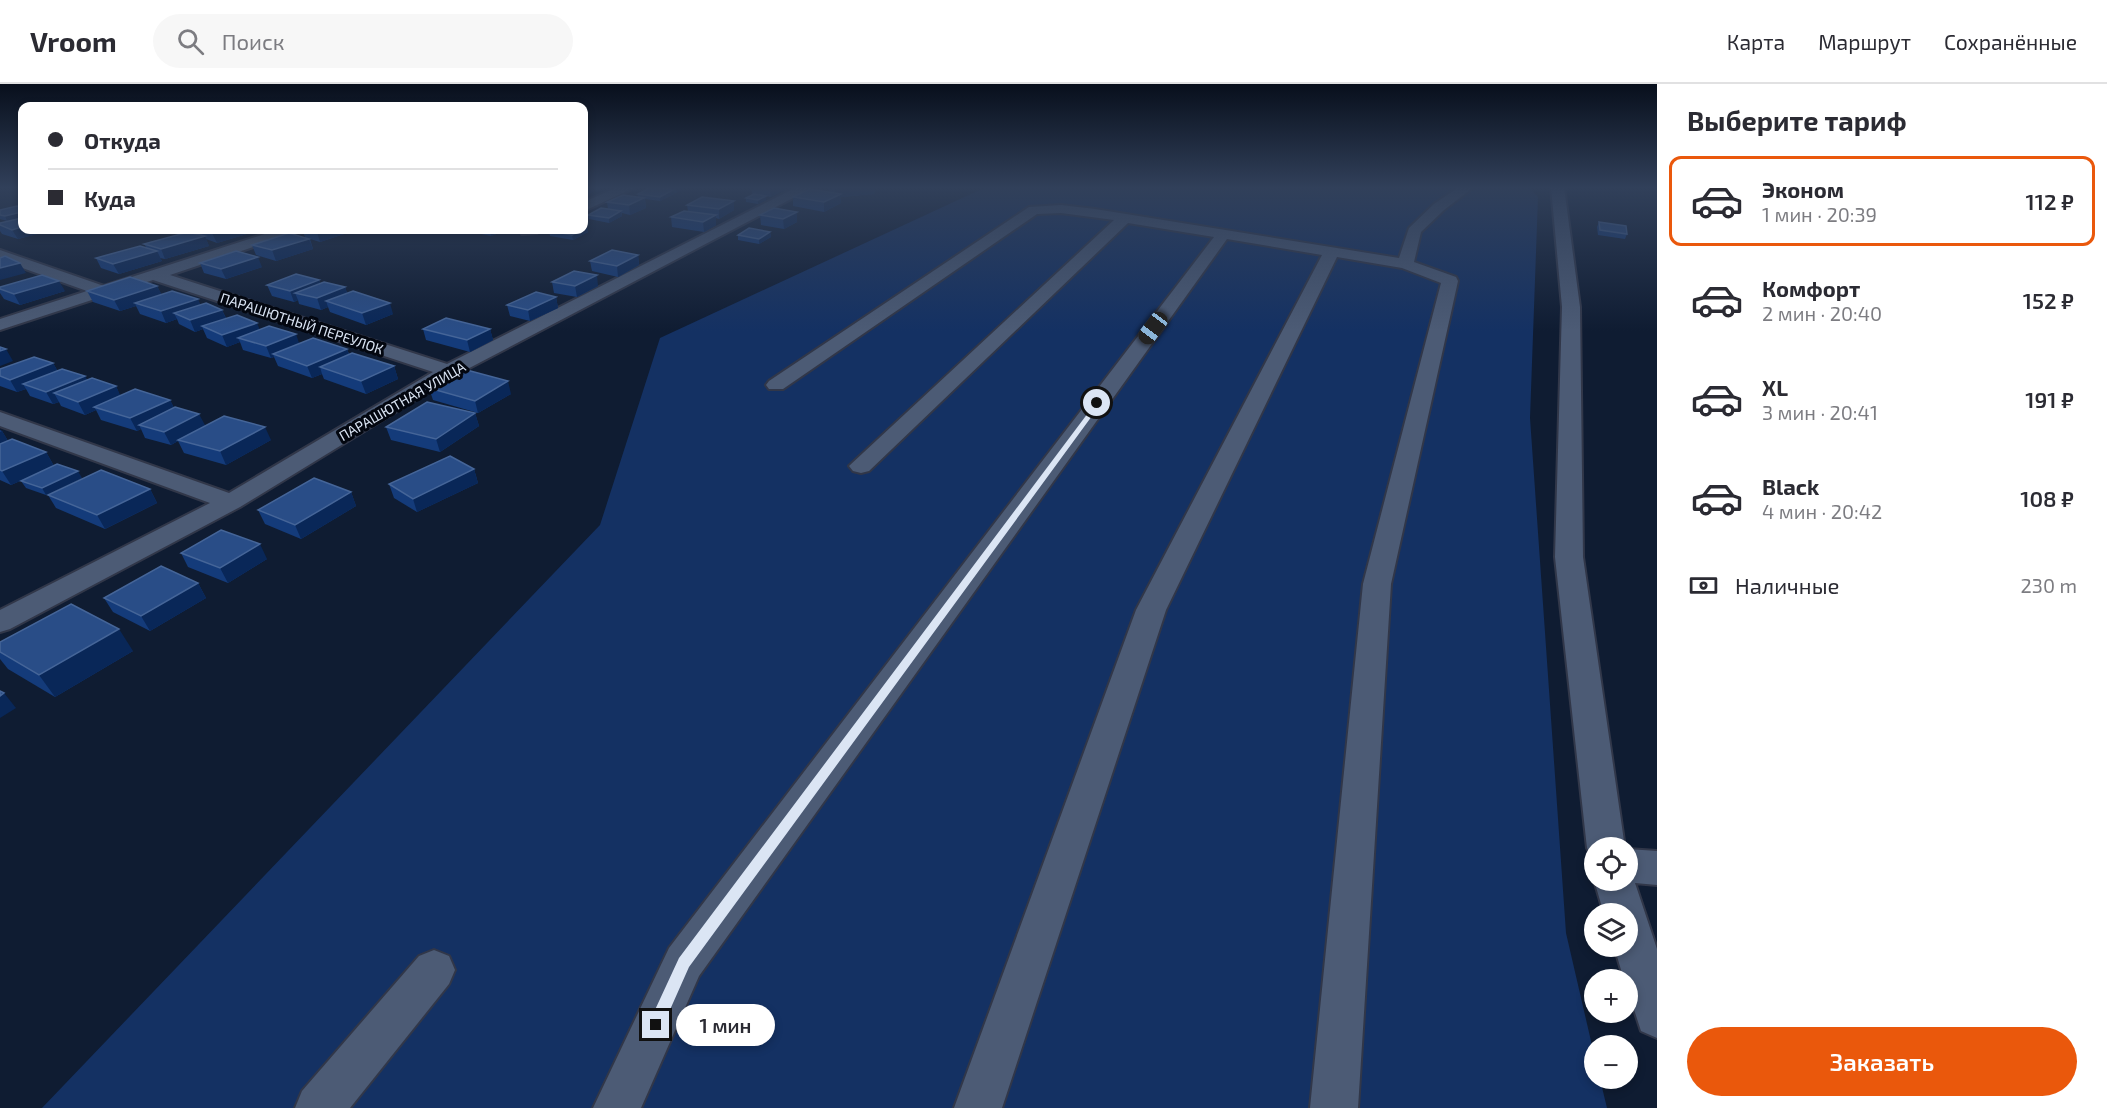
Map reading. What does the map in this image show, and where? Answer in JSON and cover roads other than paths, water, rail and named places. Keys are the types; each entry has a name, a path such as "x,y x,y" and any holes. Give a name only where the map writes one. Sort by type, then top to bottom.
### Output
{"street":[{"path":"0,325 276,235"},
{"name":"ПАРАШЮТНАЯ УЛИЦА","path":"0,622 231,501 450,371 715,235"},
{"path":"776,385 997,235"},
{"path":"861,465 1107,235"},
{"path":"617,1108 684,962 1223,235 1405,264 1450,281 1377,585 1334,1108"},
{"path":"1405,264 1413,235"},
{"path":"1563,235 1571,307 1569,557 1605,837"},
{"path":"978,1108 1151,610 1331,253"},
{"path":"0,255 106,292"},
{"name":"ПАРАШЮТНЫЙ ПЕРЕУЛОК","path":"154,275 450,371"},
{"path":"0,419 231,501"},
{"path":"1638,867 1657,868"},
{"path":"1638,956 1657,1016"},
{"path":"319,1108 434,970"}]}
